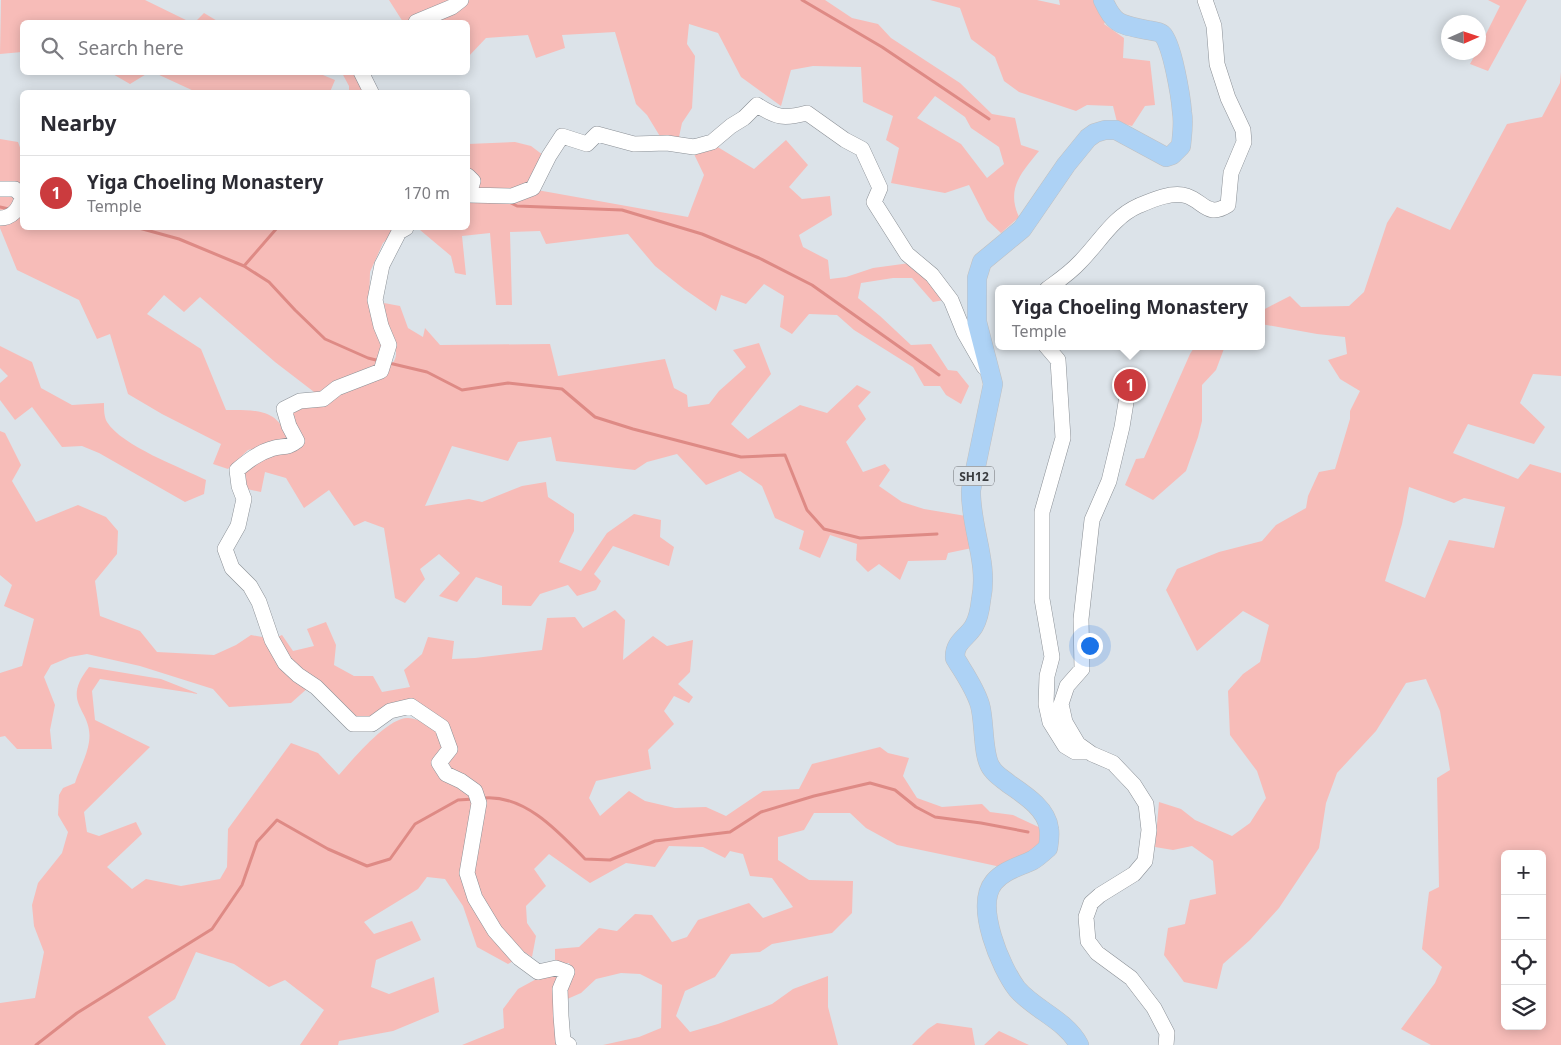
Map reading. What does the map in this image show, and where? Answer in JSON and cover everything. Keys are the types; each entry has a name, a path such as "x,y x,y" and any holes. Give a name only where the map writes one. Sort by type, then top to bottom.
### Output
{"main road":[{"name":"SH12","path":"1079,1045 1061,1025 1034,1005 1016,988 1002,961 989,928 986,902 992,884 1001,874 1035,860 1048,848 1050,830 1042,812 1028,798 999,777 990,767 981,708 976,693 955,658 957,646 975,624 982,598 983,570 981,551 973,518 971,490 993,384 977,322 977,278 982,262 1022,229 1066,165 1088,138 1096,133 1105,130 1116,130 1166,157 1172,155 1181,146 1183,114 1178,84 1166,41 1162,34 1154,31 1120,24 1110,16 1103,0"}],"street":[{"path":"421,20 452,7 461,0"},
{"path":"1052,285 1080,262 1120,217 1137,207 1170,195 1186,196 1210,210 1223,209 1228,205 1231,173 1244,142 1243,130 1228,98 1217,64 1214,26 1205,0"},
{"path":"362,75 370,90"},
{"path":"470,194 512,196 533,188 549,156 562,136 587,144 597,134 634,144 667,143 694,147 712,142 744,118 757,105 773,115 789,118 807,113 845,140 862,149 880,188 874,202 907,254 932,275 951,300 964,332 993,384"},
{"path":"0,189 15,189 20,195"},
{"path":"0,218 6,218 18,209 20,203"},
{"path":"402,230 399,232 382,265 374,300 381,326 390,346 381,371 337,388 323,399 300,401 284,409 288,426 298,441 290,446 273,448 252,457 237,470 239,486 244,499 238,526 225,549 232,568 250,586 259,602 272,640 285,663 298,675 316,687 353,724 372,724 390,711 411,706 442,727 450,750 439,763 446,774 461,781 475,791 479,803 467,873 475,898 495,931 519,958 538,972 556,968 567,972 560,989 563,1041 569,1045"},
{"path":"1049,350 1058,360 1062,438 1042,512 1042,599 1052,657 1047,676 1046,704 1050,722 1065,746 1075,752 1092,754"},
{"path":"1128,390 1122,427 1109,481 1092,520 1081,619 1082,670 1067,686 1061,704 1065,722 1078,744 1092,754 1113,764 1134,785 1146,804 1149,830 1145,861 1134,874 1100,894 1092,903 1086,917 1088,941 1097,953 1131,978 1154,1008 1167,1033 1166,1045"}],"shaded area":[{"path":"1,0 145,0 186,20 20,20 20,52 0,54"},
{"path":"389,0 455,0 411,20 402,20"},
{"path":"467,0 825,0 852,18 878,24 891,38 960,83 992,114 1015,118 1021,145 1039,151 1017,182 1014,198 1019,217 1001,233 987,220 969,185 945,193 891,183 899,148 886,140 893,116 863,102 861,67 813,66 791,70 781,106 741,77 718,33 689,24 687,44 695,56 692,108 682,123 679,137 661,138 647,115 636,104 615,32 562,35 565,48 536,58 528,35 486,38 470,55 470,20 429,20","holes":["935,96 965,117 971,128 999,147 1004,164 987,178 961,144 917,118"]},
{"path":"930,0 1037,0 1060,5 1059,0 1098,0 1107,18 1104,24 1124,38 1123,58 1150,61 1155,105 1145,106 1132,126 1117,122 1113,106 1087,105 1076,111 1019,92 1004,81 995,57 971,39 960,8"},
{"path":"1488,0 1527,0 1488,71 1470,64 1472,60 1486,60 1486,34 1500,6"},
{"path":"204,13 216,20 197,20"},
{"path":"1561,72 1561,376 1533,374 1520,403 1545,427 1534,444 1468,424 1453,453 1518,479 1530,464 1561,473 1561,1045 1431,1045 1401,1029 1435,983 1442,967 1422,949 1429,892 1439,887 1437,778 1450,770 1440,711 1426,679 1406,683 1376,731 1337,773 1326,803 1319,848 1279,908 1250,940 1223,964 1217,989 1184,982 1164,955 1168,928 1185,924 1190,900 1216,894 1213,861 1192,846 1173,850 1155,847 1159,802 1181,809 1195,820 1232,836 1250,823 1266,798 1257,771 1230,735 1228,691 1243,674 1260,662 1269,625 1243,611 1197,651 1166,590 1177,569 1219,552 1262,541 1276,525 1306,508 1308,496 1319,472 1335,469 1350,419 1350,411 1360,391 1340,379 1328,360 1347,354 1345,337 1265,325 1265,309 1290,296 1301,307 1349,306 1364,292 1387,223 1397,207 1450,230 1507,124 1542,117 1560,83","holes":["1409,487 1454,503 1464,498 1505,507 1494,548 1449,540 1425,598 1385,581 1402,524"]},
{"path":"114,75 145,75 130,84"},
{"path":"159,75 323,75 335,80 331,90 192,90"},
{"path":"343,75 359,75 363,90 349,90"},
{"path":"0,139 18,142 20,148 20,230 397,230 383,243 370,272 369,306 382,341 381,353 375,370 318,395 275,362 200,297 184,312 164,295 147,314 201,349 226,410 255,411 272,416 283,430 287,440 248,450 228,469 213,464 221,444 162,414 128,394 110,334 97,339 79,300 17,270 0,228"},
{"path":"786,140 808,165 789,187 802,199 830,196 832,215 799,235 803,247 828,260 830,279 846,277 873,268 910,263 925,275 944,300 933,302 912,278 893,278 861,283 858,298 911,345 931,344 948,370 957,371 969,386 961,404 946,395 940,386 924,386 913,367 854,330 837,315 809,314 792,334 780,327 784,296 764,284 746,304 721,295 716,311 655,266 628,234 546,244 540,231 510,232 512,305 496,305 490,233 462,236 466,275 455,273 451,256 420,230 470,230 470,202 537,190 688,217 704,175 694,154 716,146 754,169"},
{"path":"515,142 531,146 543,155 530,186 511,193 475,188 470,177 470,144"},
{"path":"384,303 400,306 408,328 423,337 425,328 440,345 550,344 558,376 665,359 674,388 687,395 688,407 709,404 719,391 746,367 733,350 759,343 771,374 731,424 748,439 800,405 827,413 857,385 871,392 858,406 866,419 846,442 863,472 885,464 890,470 879,486 902,502 924,509 966,516 972,548 948,553 946,560 908,561 900,580 879,564 868,572 856,560 857,544 830,535 820,558 799,549 804,531 775,518 762,486 740,471 706,485 677,454 647,462 635,470 556,461 551,437 518,442 508,461 452,446 425,506 469,499 482,502 522,486 546,482 548,497 574,514 574,531 559,562 581,571 607,533 634,514 661,520 660,537 674,547 669,566 613,546 594,574 601,581 596,590 577,596 568,585 540,594 531,606 502,605 502,586 476,577 457,602 439,596 460,573 439,554 420,569 425,579 405,603 395,598 384,528 365,521 354,526 329,490 304,508 286,478 265,472 261,492 247,489 241,474 244,466 288,451 293,423 292,413 296,406 369,380 392,364 396,351 386,322"},
{"path":"0,346 32,362 41,388 72,405 104,403 106,420 114,431 138,447 206,480 204,494 185,502 99,453 82,446 62,447 32,407 15,420 0,400 0,383 8,376 0,368"},
{"path":"1192,350 1224,350 1216,370 1202,385 1202,421 1186,471 1153,500 1125,485 1136,459 1144,458"},
{"path":"0,431 5,433 21,465 12,481 36,522 78,505 106,517 118,531 117,554 95,581 100,616 140,631 157,652 214,655 236,645 251,635 268,638 309,687 291,703 229,707 213,689 140,666 87,654 70,657 51,665 44,677 55,705 50,730 52,749 17,749 5,736 0,737 0,673 22,666 34,619 4,606 12,585 0,575"},
{"path":"615,610 625,620 623,660 653,636 667,646 693,640 690,672 678,684 693,697 689,703 674,696 664,711 674,724 648,750 651,769 596,781 589,798 600,816 629,791 645,801 675,808 706,807 726,816 763,791 799,789 812,764 880,747 888,753 909,758 903,776 917,798 942,807 982,804 990,812 1013,815 1045,830 1036,851 1001,867 897,845 866,828 850,813 814,813 804,830 778,837 778,860 809,880 853,881 852,913 832,933 772,944 760,952 731,954 715,977 685,991 676,1016 690,1032 772,1004 793,989 828,976 828,1007 838,1045 603,1045 639,1037 661,1028 662,985 640,974 621,973 596,979 581,993 565,1000 572,972 569,963 555,965 555,949 579,947 599,928 617,931 635,914 652,915 672,942 687,937 698,920 749,903 763,918 793,907 772,878 750,876 743,854 730,851 725,858 703,847 669,846 655,867 626,863 590,883 549,854 534,869 546,886 526,906 527,923 536,936 532,957 512,944 480,896 473,870 484,805 450,768 442,718 430,710 413,703 369,719 352,716 290,662 275,638 282,635 293,651 314,646 307,629 326,622 336,645 334,665 354,676 373,676 382,692 410,687 404,670 422,654 428,637 454,641 452,659 542,650 547,618 575,617 583,628"},
{"path":"89,667 161,679 199,694 100,679 92,691 95,720 150,747 84,812 87,832 99,836 136,822 142,834 107,867 132,889 146,879 181,886 220,879 227,867 228,829 291,743 318,753 339,775 371,740 391,724 408,718 438,729 442,745 436,759 470,794 474,806 461,877 515,960 508,964 477,947 463,906 445,879 427,877 418,889 364,922 374,934 412,921 421,940 376,960 371,987 389,994 434,977 439,1012 393,1031 339,1041 338,1045 300,1045 324,1010 285,980 269,987 234,964 196,952 175,999 148,1017 166,1045 0,1045 0,1003 35,998 44,952 34,926 32,905 38,883 62,853 68,832 58,815 59,795 63,788 75,783 88,747 89,731 77,699 77,690"},
{"path":"563,975 563,1045 462,1045 504,1028 503,1009 518,989 540,977"},
{"path":"937,1023 972,1028 975,1045 912,1045"},
{"path":"999,1031 1029,1045 984,1045"}],"waterway":[{"path":"802,0 882,47 989,119"},
{"path":"509,202 517,206 622,210 702,234 759,258 812,285 939,375"},
{"path":"0,207 9,209"},
{"path":"146,230 179,239 244,266 269,282 325,339 368,358 380,361"},
{"path":"244,266 275,230"},
{"path":"389,363 427,372 462,390 508,383 562,389 595,417 633,429 741,457 785,455 807,510 824,529 860,538 937,534"},
{"path":"483,798 498,798 526,808 552,826 585,859 610,860 655,841 730,832 761,812 814,796 870,783 895,790 916,807 935,817 1028,832"},
{"path":"36,1045 77,1013 212,929 242,885 257,842 277,820 328,849 367,866 390,859 415,824 458,800 474,799"}],"place":[{"name":"Yiga Choeling Monastery","path":"1130,385"}]}
